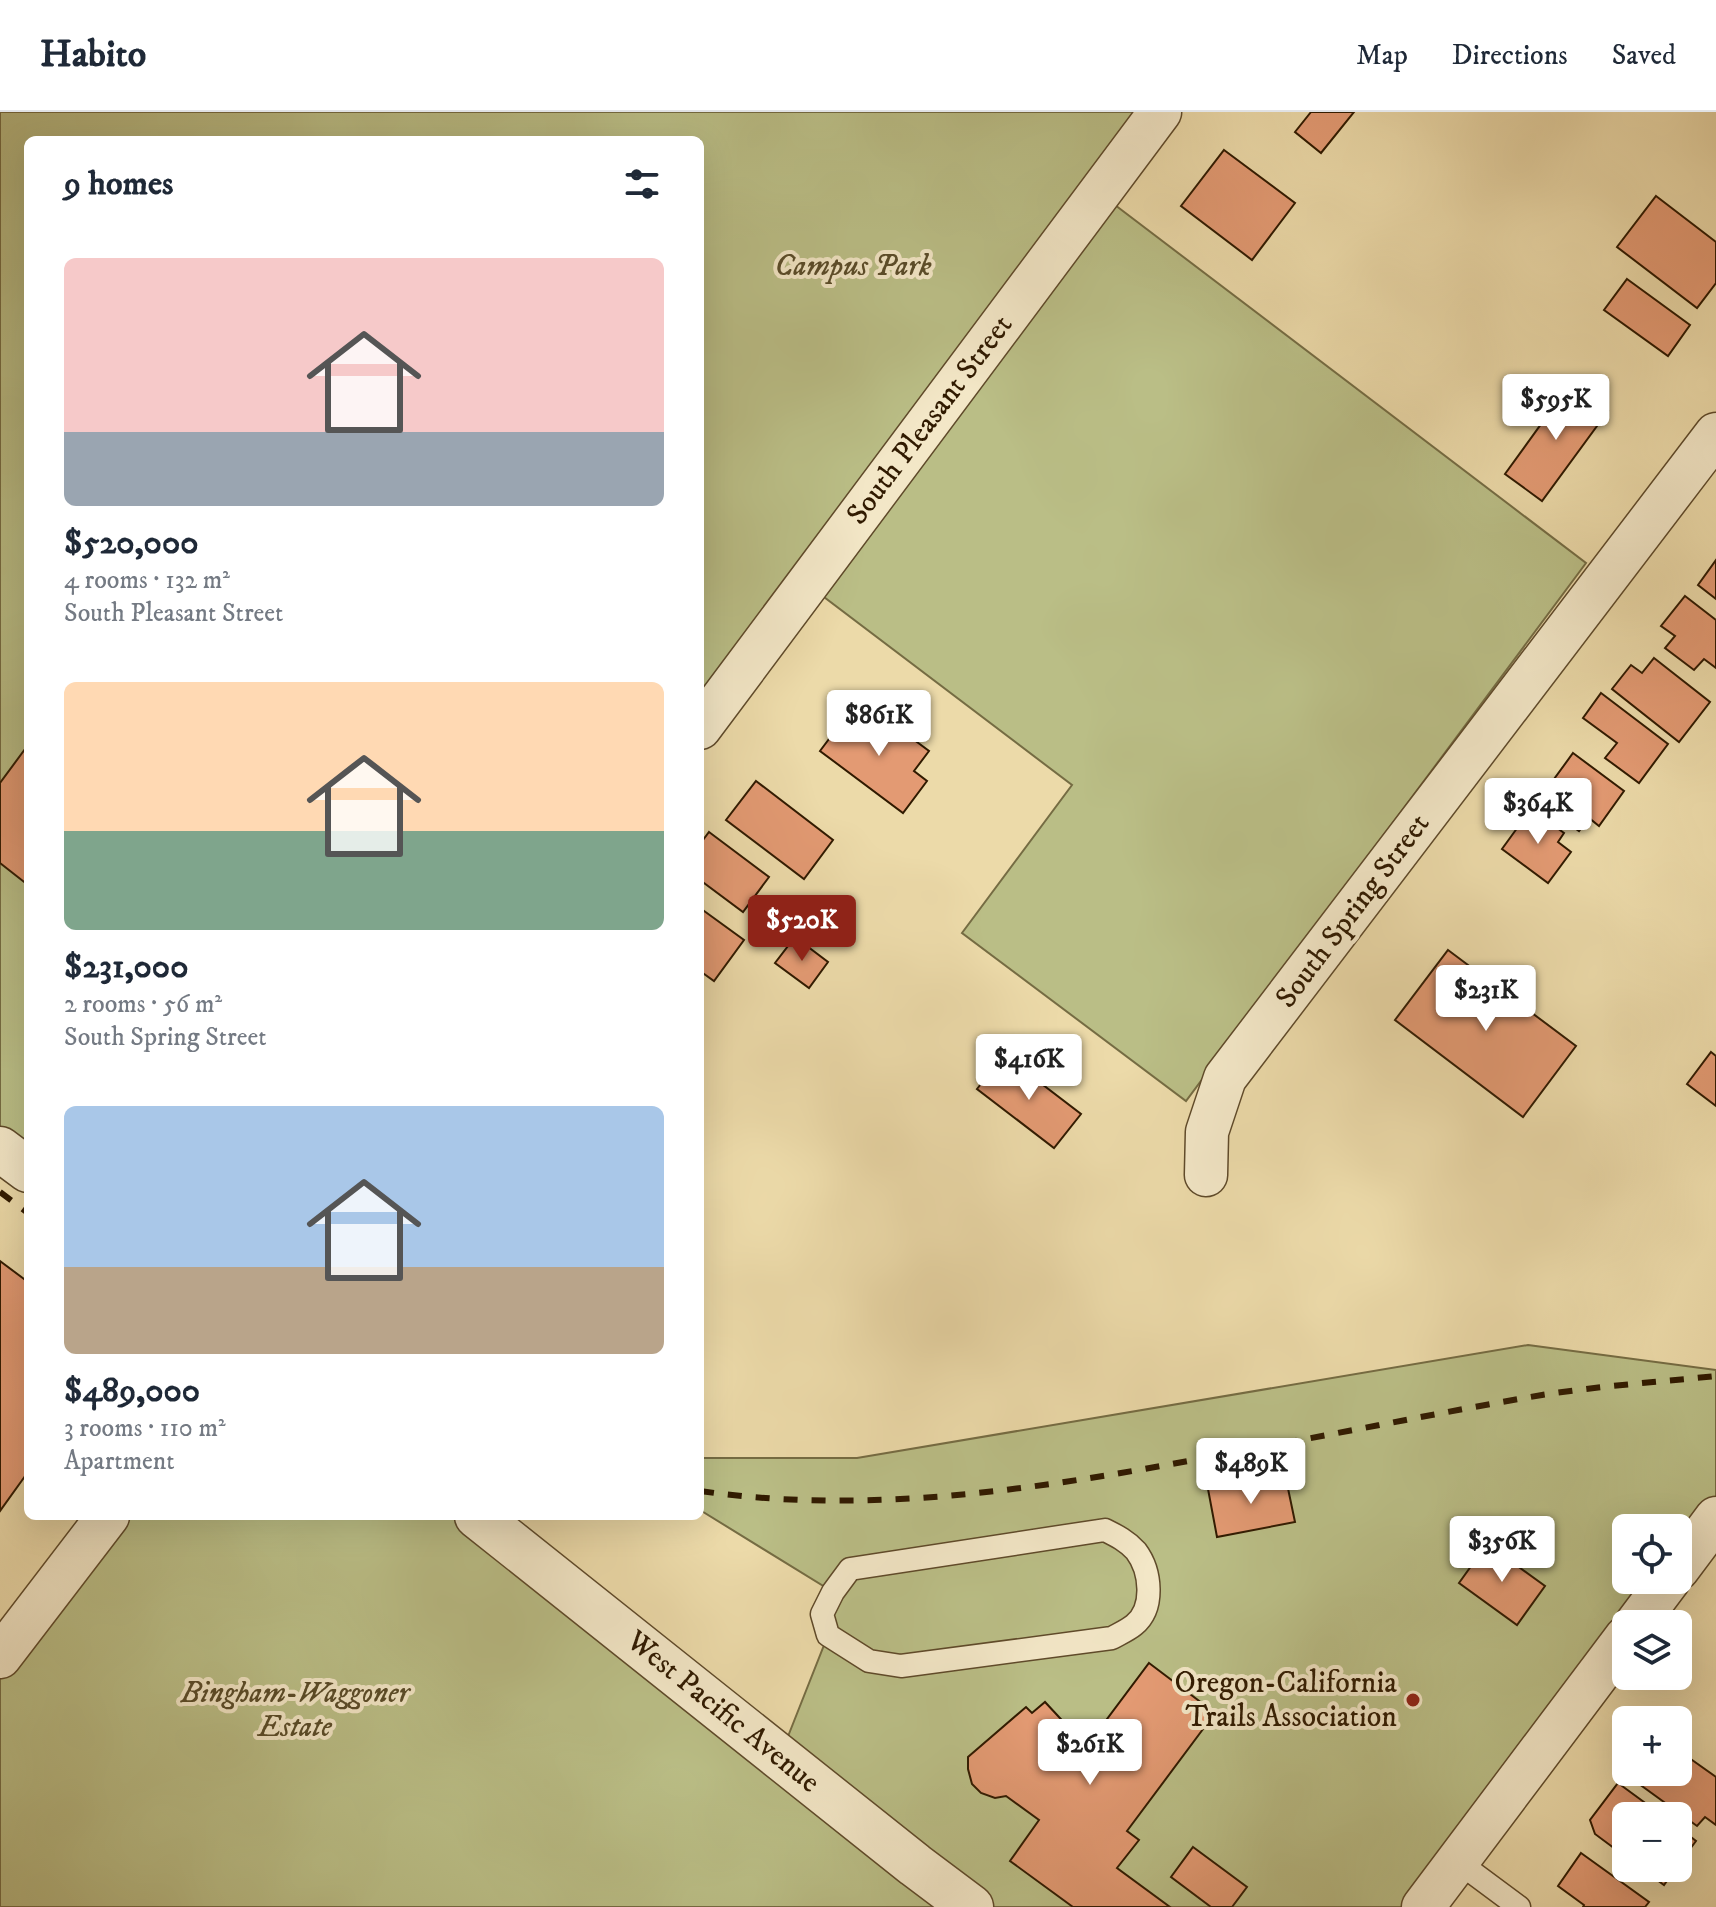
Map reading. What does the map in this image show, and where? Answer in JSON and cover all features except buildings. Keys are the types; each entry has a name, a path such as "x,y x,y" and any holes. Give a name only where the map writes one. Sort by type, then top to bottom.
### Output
{"street":[{"name":"South Pleasant Street","path":"704,723 1160,112"},
{"name":"South Spring Street","path":"1206,1175 1207,1132 1225,1078 1716,434"},
{"path":"0,1149 24,1167"},
{"path":"1692,1550 1716,1518"},
{"path":"0,1657 105,1520"},
{"name":"West Pacific Avenue","path":"482,1520 971,1907"},
{"path":"1423,1907 1612,1656"}],"lane":[{"path":"1105,1530 1123,1539 1137,1553 1147,1575 1149,1601 1136,1624 1112,1638 901,1666 869,1661 828,1635 822,1614 850,1569 1105,1530"},
{"path":"1457,1861 1519,1907"}],"green space":[{"name":"Campus Park","path":"0,112 1160,112 704,723 704,136 24,136 24,1162 0,1143"},
{"path":"1115,205 1586,563 1186,1101 962,933 1072,785 824,597"},
{"name":"Bingham-Waggoner Estate","path":"1528,1345 1716,1370 1716,1518 1692,1550 1692,1514 1612,1514 1612,1594 1658,1594 1646,1610 1612,1610 1612,1656 1423,1907 0,1907 0,1658 105,1520 488,1520 783,1749 828,1635 833,1592 704,1512 704,1458 857,1458"}],"railway":[{"path":"0,1192 24,1210"},
{"path":"704,1491 840,1501 980,1493 1119,1473 1542,1395 1716,1376"}],"place":[{"name":"Oregon-California Trails Association","path":"1413,1700"}]}
